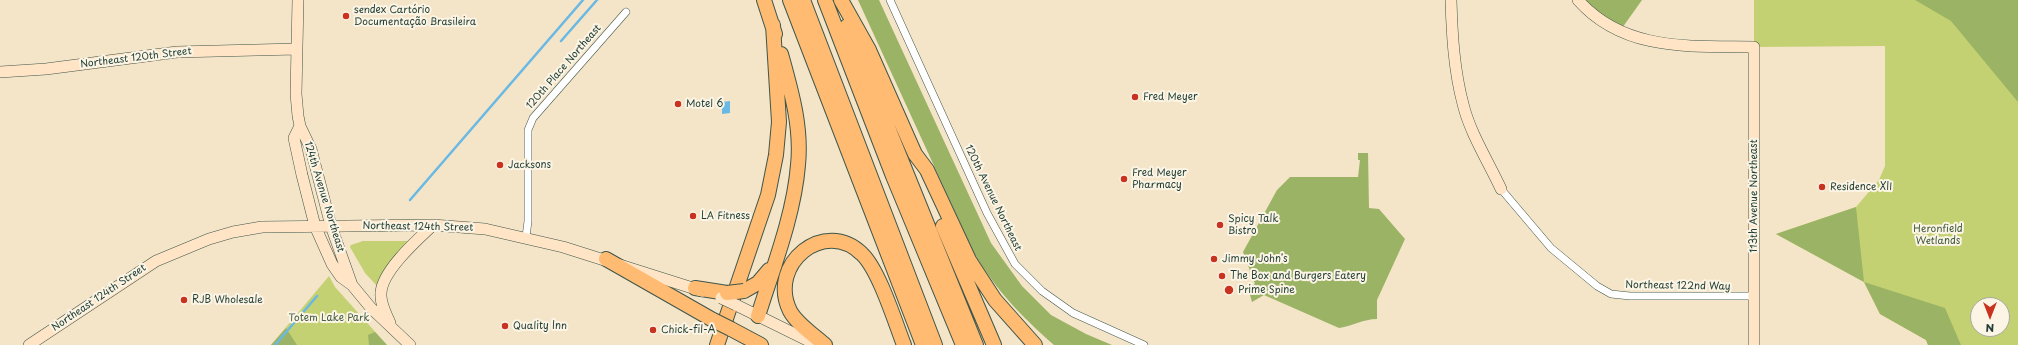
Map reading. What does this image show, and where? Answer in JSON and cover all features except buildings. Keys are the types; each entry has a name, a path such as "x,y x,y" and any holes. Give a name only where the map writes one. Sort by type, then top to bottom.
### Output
{"highway":[{"path":"758,316 794,190 798,164 798,135 792,94 773,25 764,0"},
{"path":"790,0 923,345"},
{"path":"803,0 935,345"},
{"path":"825,0 893,176 963,345"},
{"path":"837,0 976,345"},
{"path":"841,0 869,50 915,154 921,174 994,345"},
{"path":"717,345 768,195 776,154 779,122 773,25"},
{"path":"915,154 927,170 978,276 1007,315 1035,345"},
{"path":"825,345 800,323 791,312 785,298 784,288 788,270 798,255 814,244 835,242 854,247 869,261 904,345"},
{"path":"606,259 713,320 761,345"},
{"path":"694,288 724,296 744,291 758,284 775,259"}],"main road":[{"name":"124th Avenue Northeast","path":"298,0 296,101 300,126 311,149 332,226 352,285"},
{"path":"1451,0 1453,46 1463,105 1476,139 1500,189"},
{"name":"113th Avenue Northeast","path":"1578,0 1585,8 1609,25 1631,36 1655,44 1754,47 1754,345"},
{"name":"Northeast 120th Street","path":"0,72 81,65 177,52 296,49"},
{"name":"124th Avenue Northeast","path":"300,126 294,138 315,226 332,264 341,277 352,285"},
{"path":"392,329 381,301 384,280 418,239 433,225"},
{"name":"Northeast 124th Street","path":"29,345 156,261 209,238 262,227 433,225 486,229 526,237 606,259 694,288"},
{"path":"352,285 371,308 410,345"},
{"path":"724,296 736,305 817,345"}],"street":[{"name":"120th Avenue Northeast","path":"890,0 987,213 1015,264 1042,291 1073,314 1144,345"},
{"name":"120th Place Northeast","path":"526,237 528,222 528,130 533,118 626,12"},
{"name":"Northeast 122nd Way","path":"1500,189 1551,248 1597,286 1611,294 1630,296 1754,296"}],"green space":[{"path":"858,0 879,0 991,243 1022,286 1051,315 1086,334 1112,345 1054,345 1020,313 991,279 974,253"},
{"path":"1578,0 1642,0 1620,31"},
{"name":"Heronfield Wetlands","path":"1754,0 2018,0 2018,345 1928,345 1926,340 1880,314 1864,282 1776,234 1856,207 1879,180 1885,166 1885,46 1754,47"},
{"path":"1915,0 2018,0 2018,102 1951,21"},
{"path":"1358,153 1368,153 1369,208 1379,209 1405,239 1377,300 1377,319 1367,320 1339,328 1264,295 1252,302 1248,288 1255,284 1243,252 1277,190 1290,177 1358,177 1360,160 1358,160"},
{"path":"1856,207 1864,282 1776,234"},
{"name":"Totem Lake Park","path":"363,241 412,241 378,287 365,273 350,247 351,245"},
{"name":"Totem Lake Park","path":"329,276 335,287 387,345 271,345"},
{"path":"1864,282 1945,308 1961,345 1928,345 1926,340 1880,314"},
{"path":"286,328 297,345 271,345"},
{"path":"375,332 387,345 369,345 368,335"}],"water":[{"path":"730,101 730,113 722,114 722,102"}],"waterway":[{"path":"410,200 583,0"},
{"path":"561,41 597,0"},
{"path":"275,345 317,296"}],"place":[{"name":"sendex Cartório Documentação Brasileira","path":"346,16"},
{"name":"Fred Meyer","path":"1135,97"},
{"name":"Motel 6","path":"678,104"},
{"name":"Jacksons","path":"500,165"},
{"name":"Fred Meyer Pharmacy","path":"1124,179"},
{"name":"Residence XII","path":"1822,187"},
{"name":"LA Fitness","path":"693,216"},
{"name":"Spicy Talk Bistro","path":"1220,225"},
{"name":"Jimmy John's","path":"1214,259"},
{"name":"The Box and Burgers Eatery","path":"1222,276"},
{"name":"Prime Spine","path":"1229,290"},
{"name":"RJB Wholesale","path":"184,300"},
{"name":"Quality Inn","path":"505,326"},
{"name":"Chick-fil-A","path":"653,330"}]}
